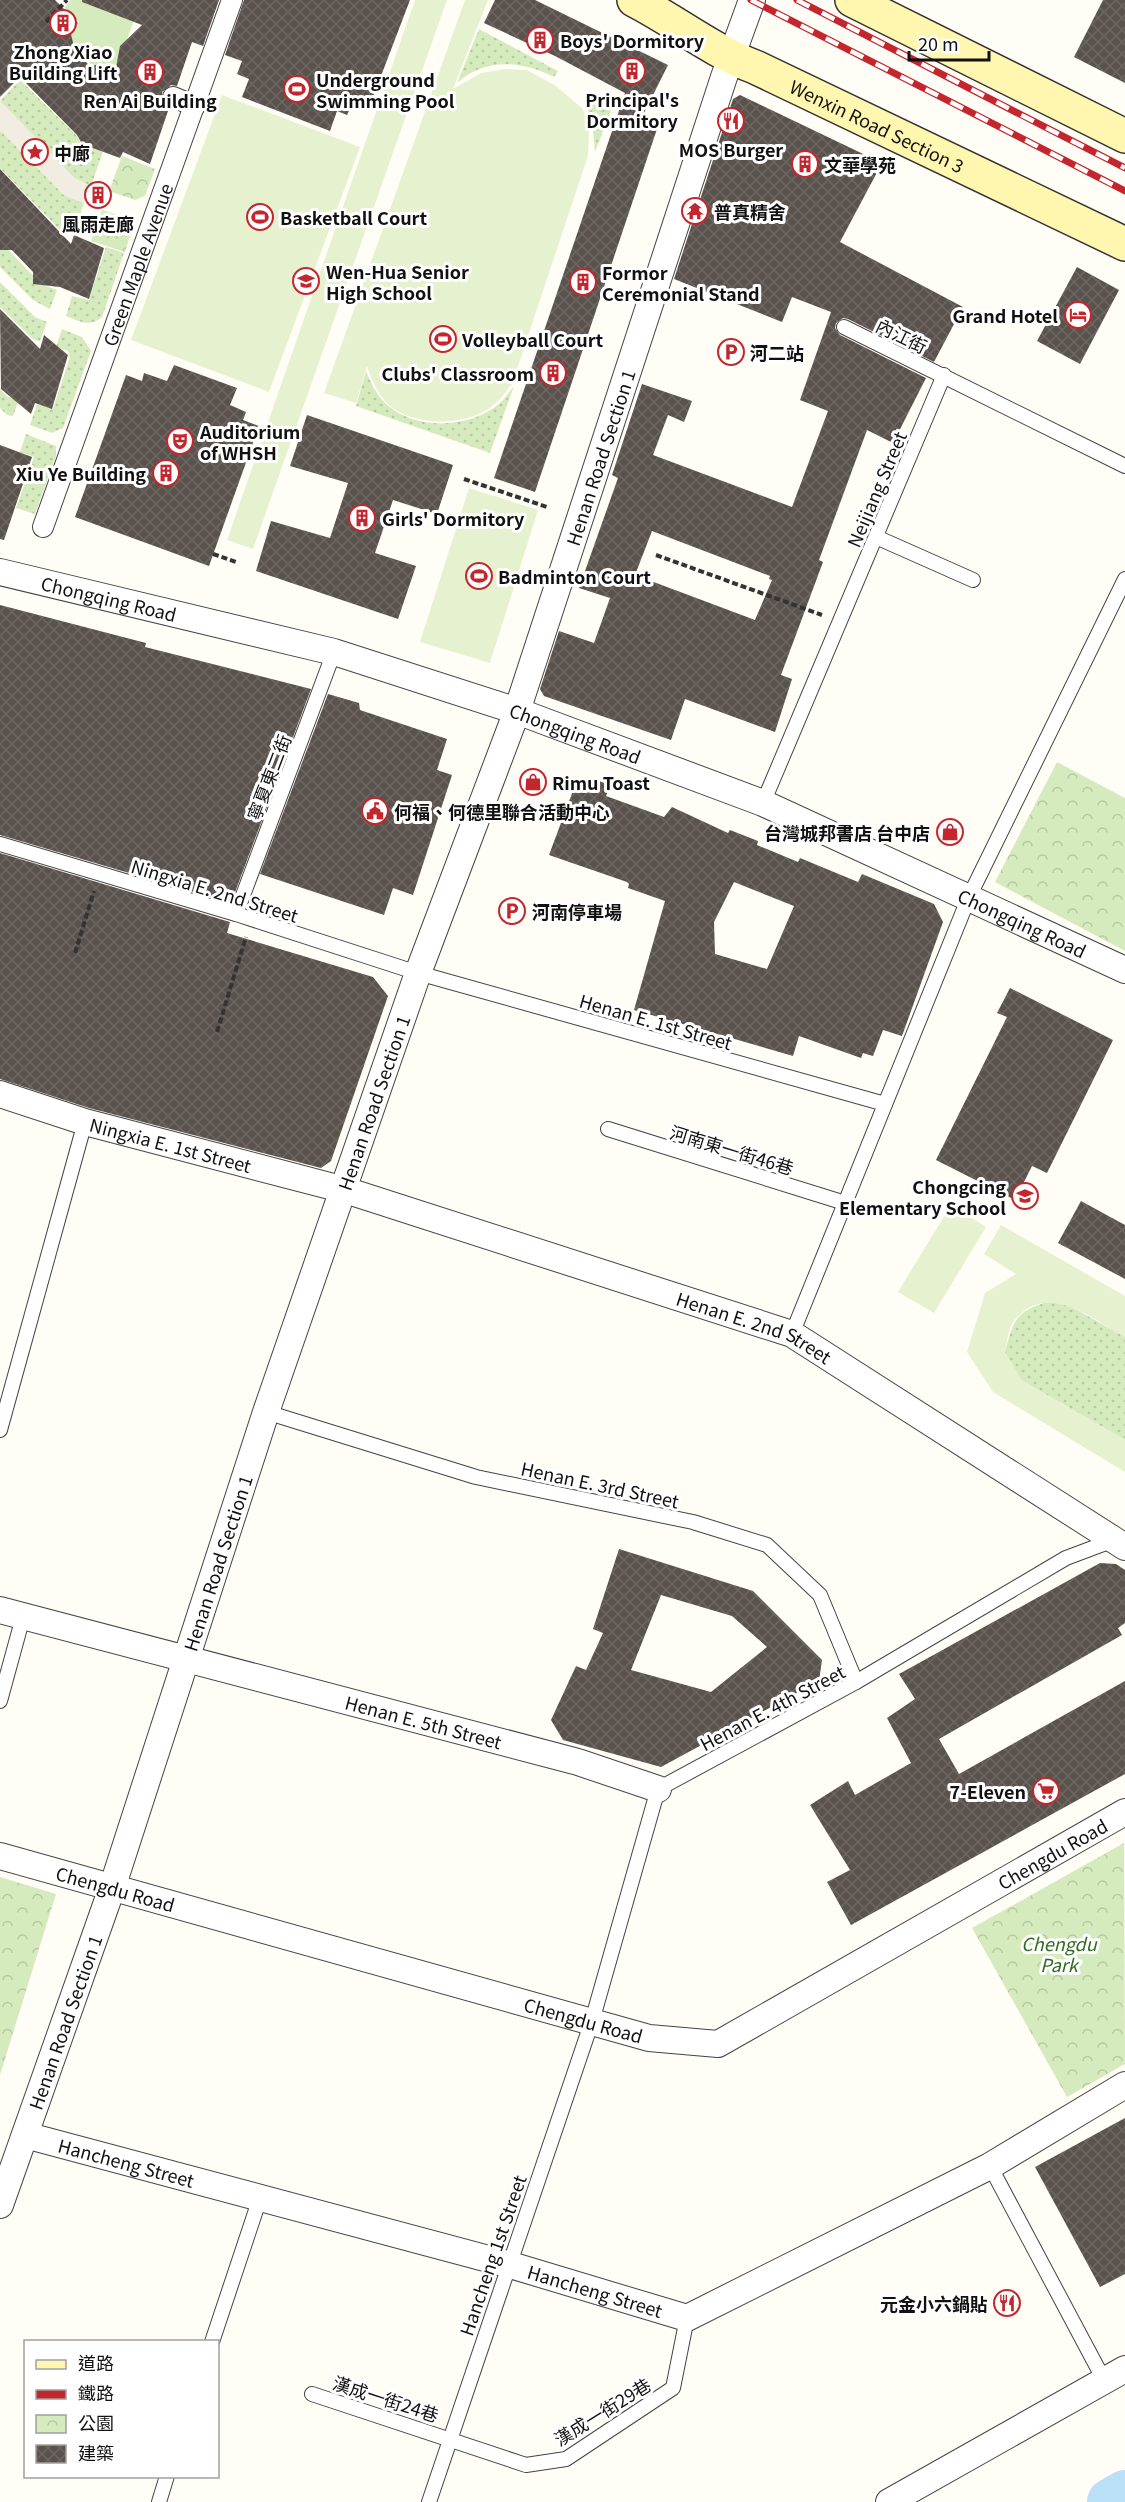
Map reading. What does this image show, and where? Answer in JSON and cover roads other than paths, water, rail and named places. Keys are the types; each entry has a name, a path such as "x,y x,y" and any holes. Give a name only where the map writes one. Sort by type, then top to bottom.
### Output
{"main road":[{"name":"Wenxin Road Section 3","path":"634,0 668,17 731,58 755,67 1125,244"},
{"path":"852,0 1125,136"}],"street":[{"name":"Green Maple Avenue","path":"43,527 232,0"},
{"name":"Henan Road Section 1","path":"0,2205 112,1888 188,1660 266,1412 345,1190 418,973 517,711 752,0"},
{"path":"173,97 195,106"},
{"name":"Chongqing Road","path":"0,572 334,652 517,711 763,803 1125,969"},
{"name":"Ningxia E. 1st Street","path":"0,1094 85,1122 345,1190"},
{"name":"Henan E. 2nd Street","path":"345,1190 792,1334 1120,1544"},
{"name":"Henan E. 5th Street","path":"12,1614 578,1762 658,1789"},
{"name":"Chengdu Road","path":"0,1856 649,2038 718,2044 1122,1820"},
{"name":"Hancheng Street","path":"25,2135 507,2264 687,2318 990,2166 1125,2085"},
{"path":"889,2502 1114,2375"}],"lane":[{"name":"內江街","path":"844,327 944,375"},
{"path":"944,375 1125,466"},
{"name":"Neijiang Street","path":"763,803 944,375"},
{"path":"876,537 973,580"},
{"path":"792,1334 969,897 1125,579"},
{"name":"寧夏東二街","path":"236,914 334,652"},
{"name":"Ningxia E. 2nd Street","path":"0,844 236,914 418,973"},
{"name":"Henan E. 1st Street","path":"418,973 885,1104"},
{"path":"0,1430 85,1122"},
{"name":"河南東一街46巷","path":"608,1129 845,1203"},
{"name":"Henan E. 3rd Street","path":"266,1412 476,1477 693,1522 767,1545 820,1595 856,1682"},
{"name":"Henan E. 4th Street","path":"658,1789 856,1682 1066,1558 1120,1544"},
{"path":"0,1701 12,1614"},
{"path":"592,2021 658,1789"},
{"name":"Hancheng 1st Street","path":"429,2502 507,2264 592,2021"},
{"path":"990,2166 1114,2375"},
{"path":"213,2340 260,2198"},
{"name":"漢成一街29巷","path":"449,2438 526,2465 566,2459 673,2388 687,2318"},
{"name":"漢成一街24巷","path":"312,2394 449,2438"},
{"path":"159,2502 166,2478"}],"waterway":[{"path":"1111,2502 1125,2494"}],"railway":[{"path":"751,0 1125,191"},
{"path":"797,0 1125,168"}],"place":[{"name":"Zhong Xiao Building Lift","path":"63,23"},
{"name":"Boys' Dormitory","path":"540,40"},
{"name":"Principal's Dormitory","path":"632,71"},
{"name":"Ren Ai Building","path":"150,72"},
{"name":"Underground Swimming Pool","path":"297,89"},
{"name":"MOS Burger","path":"731,121"},
{"name":"中廊","path":"35,152"},
{"name":"文華學苑","path":"805,164"},
{"name":"風雨走廊","path":"98,195"},
{"name":"普真精舍","path":"695,211"},
{"name":"Basketball Court","path":"260,217"},
{"name":"Wen-Hua Senior High School","path":"306,281"},
{"name":"Formor Ceremonial Stand","path":"583,282"},
{"name":"Grand Hotel","path":"1078,315"},
{"name":"Volleyball Court","path":"443,339"},
{"name":"河二站","path":"731,352"},
{"name":"Clubs' Classroom","path":"553,373"},
{"name":"Auditorium of WHSH","path":"180,441"},
{"name":"Xiu Ye Building","path":"166,473"},
{"name":"Girls' Dormitory","path":"362,518"},
{"name":"Badminton Court","path":"479,576"},
{"name":"Rimu Toast","path":"533,782"},
{"name":"何福、何德里聯合活動中心","path":"375,811"},
{"name":"台灣城邦書店 台中店","path":"950,832"},
{"name":"河南停車場","path":"512,911"},
{"name":"Chongcing Elementary School","path":"1025,1196"},
{"name":"7-Eleven","path":"1046,1791"},
{"name":"元金小六鍋貼","path":"1007,2303"}],"park label":[{"name":"Chengdu Park","path":"1059,1953"}]}
